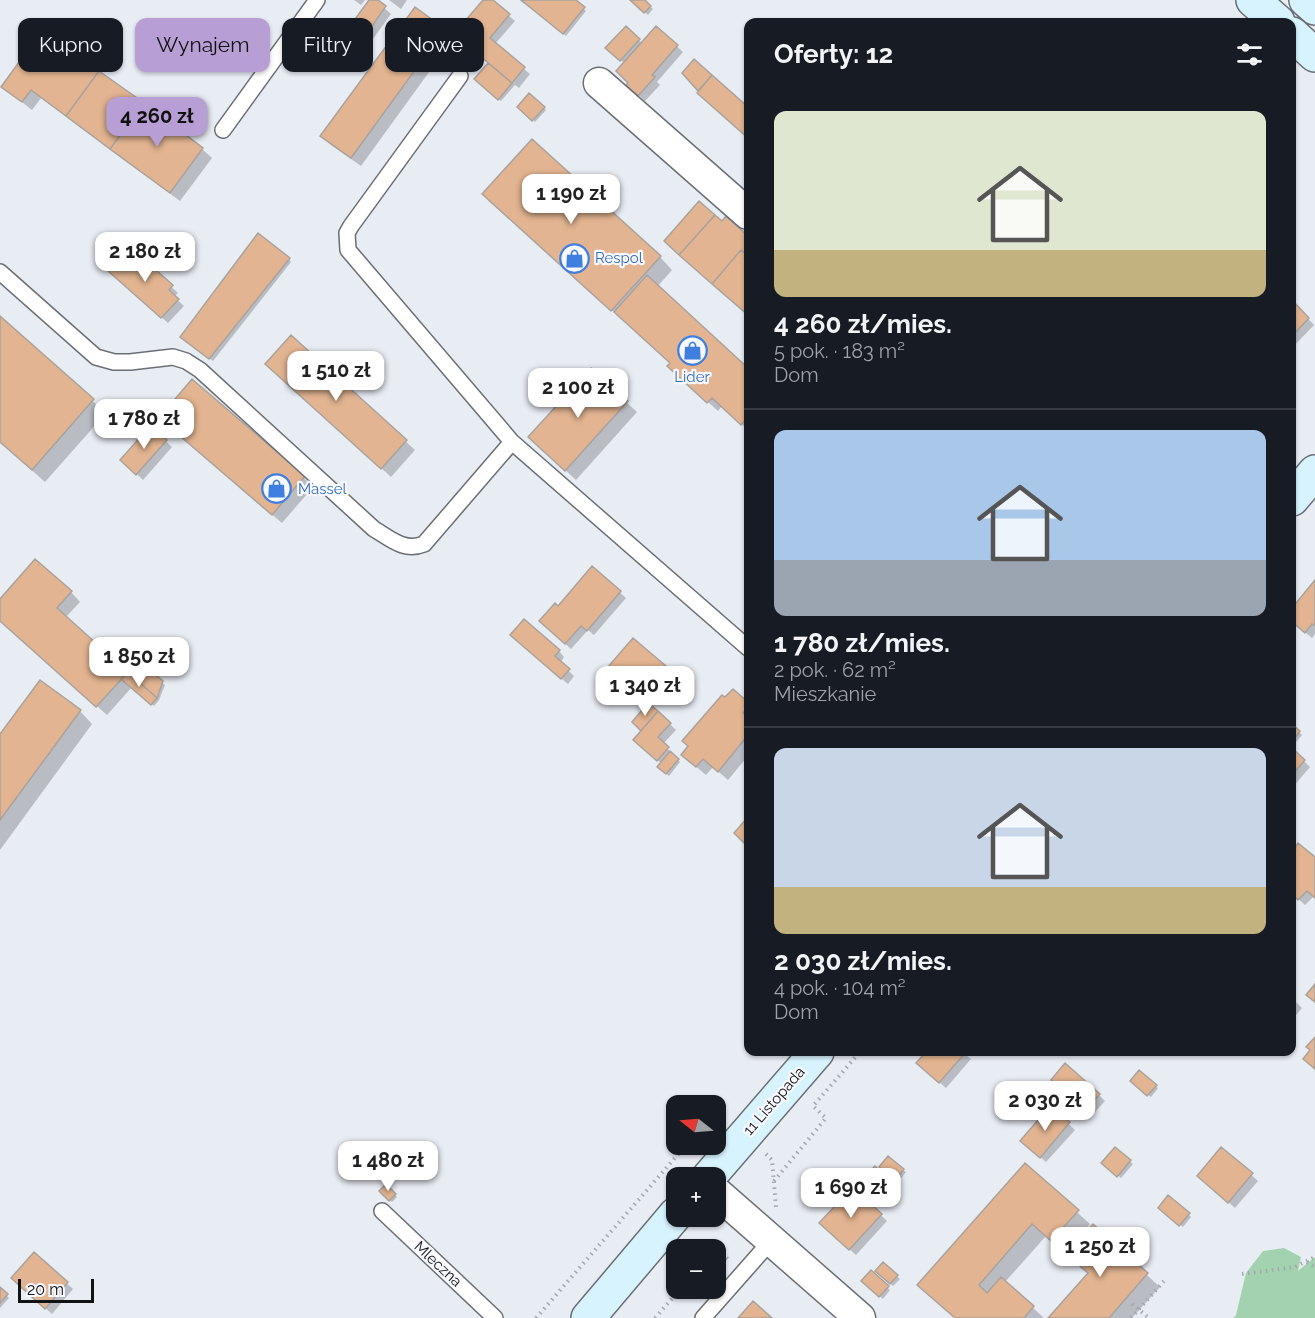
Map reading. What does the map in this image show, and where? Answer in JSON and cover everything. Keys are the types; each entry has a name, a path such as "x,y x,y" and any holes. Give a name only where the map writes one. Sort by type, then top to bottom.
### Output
{"main road":[{"path":"1253,0 1273,18"},
{"path":"1306,0 1315,8"},
{"path":"1296,38 1315,55"},
{"path":"1296,494 1315,472"},
{"name":"11 Listopada","path":"718,1167 814,1056"},
{"path":"588,1318 666,1226"}],"street":[{"path":"599,83 744,210"},
{"path":"726,1201 860,1318"}],"lane":[{"path":"223,130 317,0"},
{"path":"460,76 351,226 347,233 348,250 512,442 744,645"},
{"path":"0,272 96,357 130,363 173,357 186,361 200,370 374,529 399,545 407,547 424,544 512,442"},
{"name":"Mleczna","path":"381,1211 495,1318"},
{"path":"703,1318 771,1241"}],"path":[{"path":"774,1181 826,1118 813,1106 857,1056"},
{"path":"536,1318 677,1155"},
{"path":"1242,1274 1295,1267 1315,1257"},
{"path":"1306,1262 1315,1267"},
{"path":"1131,1318 1164,1281"},
{"path":"655,1318 671,1299"},
{"path":"1132,1304 1149,1318"}],"green space":[{"path":"1284,1248 1301,1257 1298,1271 1315,1257 1315,1318 1233,1318 1236,1315 1246,1273 1263,1251"}],"building":[{"path":"369,0 378,0 386,6 373,25 373,18 356,18"},
{"path":"483,0 493,0 510,14 490,38 525,67 512,83 484,59 484,18 468,18"},
{"path":"521,0 576,0 585,7 563,34"},
{"path":"630,0 645,0 651,6 644,13"},
{"path":"415,7 430,18 407,18"},
{"path":"626,26 640,39 620,61 605,48"},
{"path":"656,26 678,45 652,75 655,77 638,96 616,71"},
{"path":"385,48 385,72 414,72 351,158 320,136 367,72 373,72 373,64"},
{"path":"694,59 712,75 698,91 682,73"},
{"path":"488,63 512,83 498,100 474,79 480,72 484,72"},
{"path":"18,64 18,72 98,72 66,116 31,90 22,102 1,87"},
{"path":"98,72 144,103 110,149 66,116"},
{"path":"712,75 744,103 744,134 697,93"},
{"path":"529,93 545,107 532,121 517,107"},
{"path":"144,103 203,148 170,193 110,149"},
{"path":"532,139 661,256 611,311 482,194"},
{"path":"699,201 715,215 679,255 664,241"},
{"path":"715,215 722,221 726,216 744,232 744,253 741,250 712,284 679,255"},
{"path":"258,233 290,258 209,359 180,337"},
{"path":"741,250 744,253 744,312 712,284"},
{"path":"125,251 136,261 140,256 173,285 169,290 179,299 161,318 108,271"},
{"path":"647,275 744,364 744,422 741,425 712,398 707,403 667,366 670,363 614,312"},
{"path":"1296,304 1309,318 1296,332"},
{"path":"0,316 94,399 32,470 0,442"},
{"path":"291,335 407,440 381,469 265,364"},
{"path":"591,368 628,401 565,471 528,437"},
{"path":"192,379 305,476 272,515 159,418"},
{"path":"151,425 167,440 136,475 120,460"},
{"path":"35,559 72,591 57,608 128,672 96,707 0,621 0,599"},
{"path":"592,566 621,591 587,631 581,626 565,644 539,621 555,603 558,606"},
{"path":"1315,580 1315,626 1312,624 1305,633 1296,625 1296,603"},
{"path":"524,619 560,650 555,656 570,669 561,679 510,635"},
{"path":"633,638 666,666 634,703 601,675"},
{"path":"149,669 163,681 157,698 138,681"},
{"path":"128,672 157,698 151,705 121,679"},
{"path":"40,680 81,710 0,820 0,734"},
{"path":"733,689 744,699 744,740 718,772 703,759 696,767 681,755 688,746 682,741 722,695 725,697"},
{"path":"648,703 658,711 641,731 632,722"},
{"path":"658,711 671,723 658,737 669,747 657,761 633,740"},
{"path":"670,751 679,759 666,774 657,767"},
{"path":"1296,752 1305,760 1296,770"},
{"path":"744,822 744,843 734,833"},
{"path":"1298,843 1315,857 1315,898 1307,891 1298,900 1296,898 1296,846"},
{"path":"1315,984 1315,1002 1306,995"},
{"path":"1315,1037 1315,1069 1303,1059 1310,1050 1306,1047"},
{"path":"922,1056 963,1056 939,1083 916,1063"},
{"path":"1065,1063 1100,1094 1085,1110 1051,1080"},
{"path":"1139,1070 1157,1085 1147,1096 1130,1081"},
{"path":"1051,1105 1070,1122 1040,1158 1020,1141"},
{"path":"1115,1147 1131,1160 1117,1177 1101,1163"},
{"path":"1221,1147 1253,1173 1228,1203 1197,1176"},
{"path":"888,1156 904,1169 895,1180 879,1167"},
{"path":"1025,1163 1079,1210 1051,1241 1032,1224 979,1285 987,1293 1001,1277 1034,1306 1024,1318 955,1318 917,1285"},
{"path":"875,1166 896,1188 884,1199 863,1178"},
{"path":"386,1184 396,1194 389,1201 379,1191"},
{"path":"853,1187 882,1214 849,1250 819,1223"},
{"path":"1168,1195 1190,1213 1179,1226 1158,1208"},
{"path":"1093,1224 1148,1273 1109,1318 1048,1318 1088,1273 1066,1254"},
{"path":"34,1252 68,1282 45,1309 11,1278"},
{"path":"883,1262 898,1275 890,1284 875,1271"},
{"path":"871,1270 889,1286 879,1297 861,1281"},
{"path":"0,1287 8,1294 0,1303"},
{"path":"753,1301 772,1318 738,1318"}],"place":[{"name":"Respol","path":"574,258"},
{"name":"Lider","path":"692,350"},
{"name":"Massel","path":"277,489"}]}
